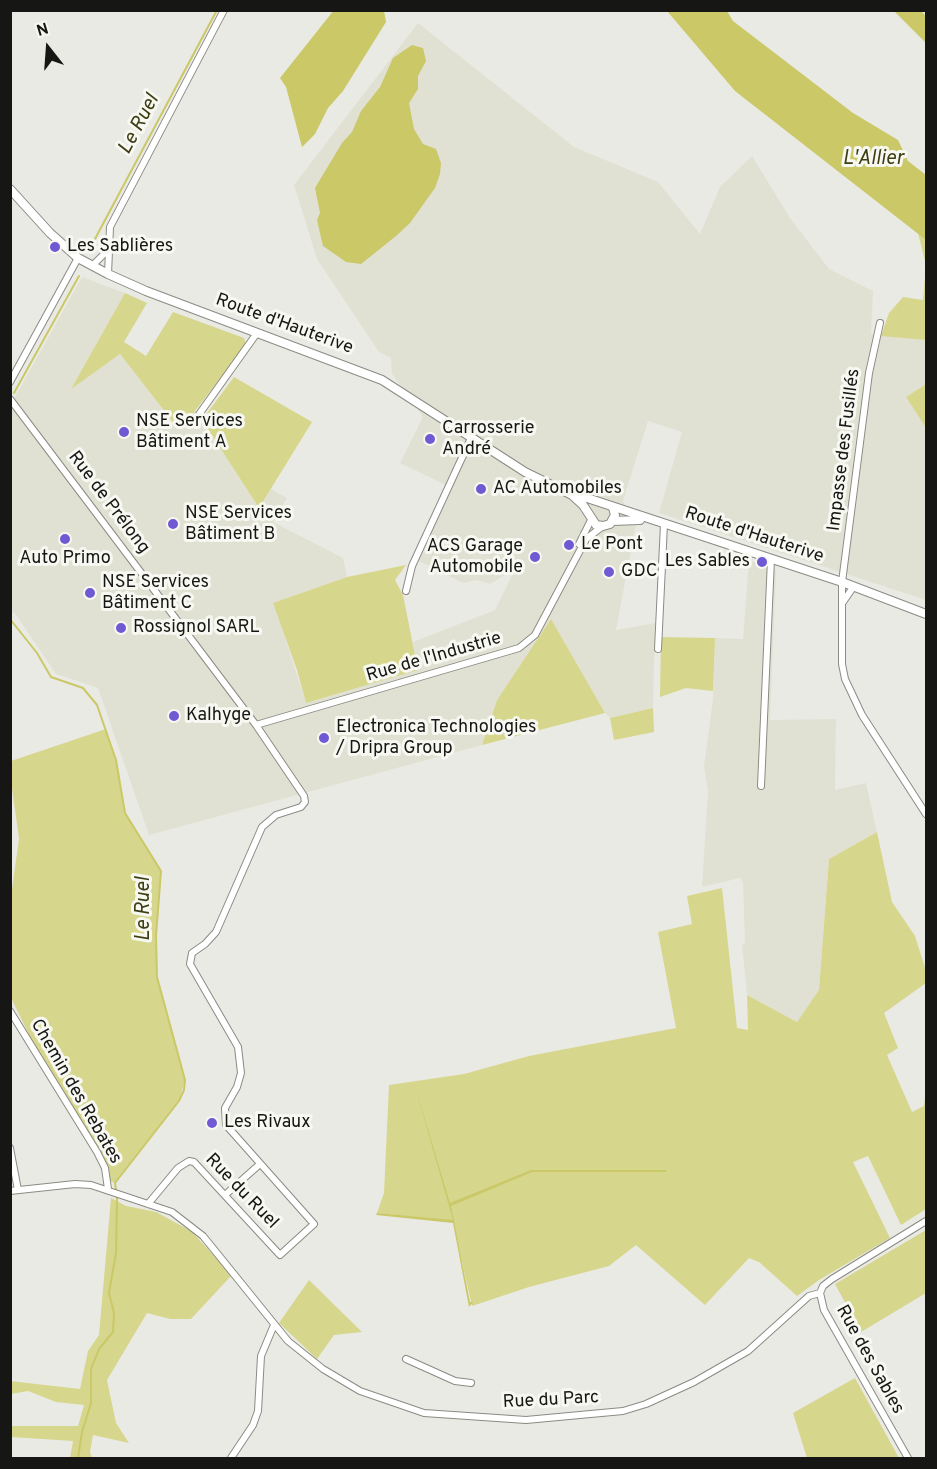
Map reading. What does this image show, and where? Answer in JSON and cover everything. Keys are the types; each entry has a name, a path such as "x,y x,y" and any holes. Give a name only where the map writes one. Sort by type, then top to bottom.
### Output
{"main road":[{"name":"Route d'Hauterive","path":"10,189 50,233 78,258 92,266 257,333 382,380 525,472 583,505 591,517"},
{"name":"Route d'Hauterive","path":"555,487 601,502"},
{"path":"601,502 613,508 612,521 603,526 591,517 594,505 601,502"},
{"name":"Route d'Hauterive","path":"613,508 854,586 927,614"},
{"name":"Route d'Hauterive","path":"612,521 660,523"}],"street":[{"path":"108,274 110,227 224,10"},
{"path":"92,266 108,250"},
{"path":"10,382 78,258"},
{"name":"Impasse des Fusillés","path":"842,582 869,373 880,323"},
{"path":"195,420 257,333"},
{"name":"Rue de Prélong","path":"10,399 256,724 304,796 305,802 302,807 276,815 261,827 216,933 190,957 191,966 230,1029 240,1057 241,1073 223,1115 226,1125 260,1164"},
{"path":"406,591 412,566 472,436"},
{"name":"Rue de l'Industrie","path":"256,724 519,648 535,634 573,559 591,517"},
{"path":"658,649 660,523"},
{"name":"Rue de l'Industrie","path":"573,559 586,538 603,526"},
{"path":"761,786 771,559"},
{"path":"842,582 841,653 845,679 862,715 927,814"},
{"path":"843,603 854,586"},
{"name":"Chemin des Rebates","path":"10,1011 97,1152 105,1168 108,1189"},
{"path":"10,1148 14,1191"},
{"name":"Rue du Ruel","path":"148,1204 178,1168 189,1161 198,1164 280,1255 314,1224 260,1164"},
{"path":"225,1195 260,1164"},
{"name":"Chemin des Rebates","path":"14,1191 75,1184 108,1189 172,1212 193,1226 224,1259 274,1325"},
{"name":"Rue des Sables","path":"908,1458 824,1310 819,1293 823,1286 832,1279 927,1221"},
{"name":"Rue du Parc","path":"274,1325 288,1341 332,1374 360,1391 424,1413 526,1420 623,1411 694,1382 748,1351 809,1296 819,1293"},
{"path":"231,1458 253,1425 258,1411 261,1356 274,1325"},
{"path":"406,1359 454,1381 471,1383"}],"shaded area":[{"path":"418,23 574,147 658,182 700,234 720,187 752,156 790,218 829,269 873,291 871,334 926,340 926,384 906,397 926,428 926,600 659,513 682,432 648,421 623,501 636,524 616,630 655,623 653,708 610,718 551,620 497,700 482,745 149,835 98,688 56,674 14,612 11,614 11,404 82,277 125,293 72,387 120,354 176,426 185,424 195,410 259,508 271,489 287,498 273,522 343,558 347,577 274,603 306,703 418,670 413,642 495,610 515,569 490,584 477,580 463,583 419,561 452,488 400,463 423,417 392,374 391,358 379,352 317,259 294,185"},
{"path":"918,233 926,240 926,265"},
{"path":"926,265 926,340 881,336 889,313 903,297 923,300"},
{"path":"125,293 147,303 124,342 146,356 173,312 244,338 246,345 185,424 176,426 120,354 71,389"},
{"path":"234,377 312,422 259,508 202,420"},
{"path":"926,384 926,428 906,397"},
{"path":"749,560 776,570 770,720 836,719 835,790 866,783 877,832 829,859 819,991 797,1022 747,995 742,944 745,943 743,883 740,878 702,887 708,791 704,766 713,699 715,638 743,639"},
{"path":"406,565 395,580 403,595 418,670 306,703 273,603 347,577"},
{"path":"551,619 605,713 482,745 497,700"},
{"path":"661,637 715,638 713,691 686,688 660,697"},
{"path":"653,708 654,732 614,740 610,718"},
{"path":"106,729 116,760 125,813 161,871 156,936 157,977 185,1080 179,1101 115,1183 108,1180 105,1168 43,1063 11,998 10,903 19,839 11,781 11,761"},
{"path":"877,832 892,902 915,936 926,971 926,983 884,1013 898,1048 887,1055 912,1112 924,1106 926,1090 926,1209 901,1225 868,1156 853,1162 890,1238 819,1280 797,1296 759,1262 749,1258 705,1305 636,1245 609,1266 529,1287 472,1306 453,1221 377,1213 384,1193 389,1085 464,1074 529,1056 676,1028 658,932 692,924 687,896 722,888 737,1028 748,1030 747,995 797,1022 819,990 829,859"},
{"path":"111,1198 126,1206 156,1212 191,1231 232,1275 191,1319 170,1319 147,1313 107,1380 116,1423 129,1443 93,1435 90,1452 92,1458 70,1458 73,1441 11,1437 11,1426 78,1426 84,1405 56,1402 28,1391 11,1394 10,1381 80,1389 88,1351 99,1335"},
{"path":"926,1230 926,1293 861,1332 835,1284"},
{"path":"309,1280 362,1332 334,1335 317,1359 279,1323"},
{"path":"855,1378 899,1458 807,1458 793,1413"}],"water":[{"path":"334,10 384,11 386,22 343,91 328,108 315,134 302,147 286,87 280,78"},
{"name":"L'Allier","path":"667,11 727,11 733,21 853,113 898,140 908,161 926,175 926,240 735,91"},
{"path":"894,11 921,11 926,16 926,43"},
{"path":"412,45 423,48 426,61 418,76 418,89 409,103 414,129 423,144 436,149 441,163 440,174 435,188 410,223 361,264 346,262 323,246 317,220 320,213 315,188 342,143 352,132 361,111 380,87 393,58"},
{"path":"414,1083 450,1203 531,1170 667,1170 666,1172 532,1172 451,1206 470,1302 473,1302 469,1307 453,1223 376,1215 377,1213 453,1220"}],"waterway":[{"name":"Le Ruel","path":"88,252 217,10"},
{"name":"Le Ruel","path":"14,393 79,276"},
{"name":"Le Ruel","path":"10,619 37,653 51,677 83,688 97,705 116,760 125,813 161,871 156,936 157,977 185,1080 184,1090 179,1101 115,1183 116,1190"},
{"name":"Le Ruel","path":"78,1458 82,1432 91,1403 91,1369 99,1349 113,1332 114,1313 109,1293 116,1253 117,1197"}],"place":[{"name":"Les Sablières","path":"55,247"},
{"name":"NSE Services Bâtiment A","path":"124,432"},
{"name":"Carrosserie André","path":"430,439"},
{"name":"AC Automobiles","path":"481,489"},
{"name":"NSE Services Bâtiment B","path":"173,524"},
{"name":"Auto Primo","path":"65,539"},
{"name":"Le Pont","path":"569,545"},
{"name":"ACS Garage Automobile","path":"535,557"},
{"name":"Les Sables","path":"762,562"},
{"name":"GDC","path":"609,572"},
{"name":"NSE Services Bâtiment C","path":"90,593"},
{"name":"Rossignol SARL","path":"121,628"},
{"name":"Kalhyge","path":"174,716"},
{"name":"Electronica Technologies / Dripra Group","path":"324,738"},
{"name":"Les Rivaux","path":"212,1123"}]}
